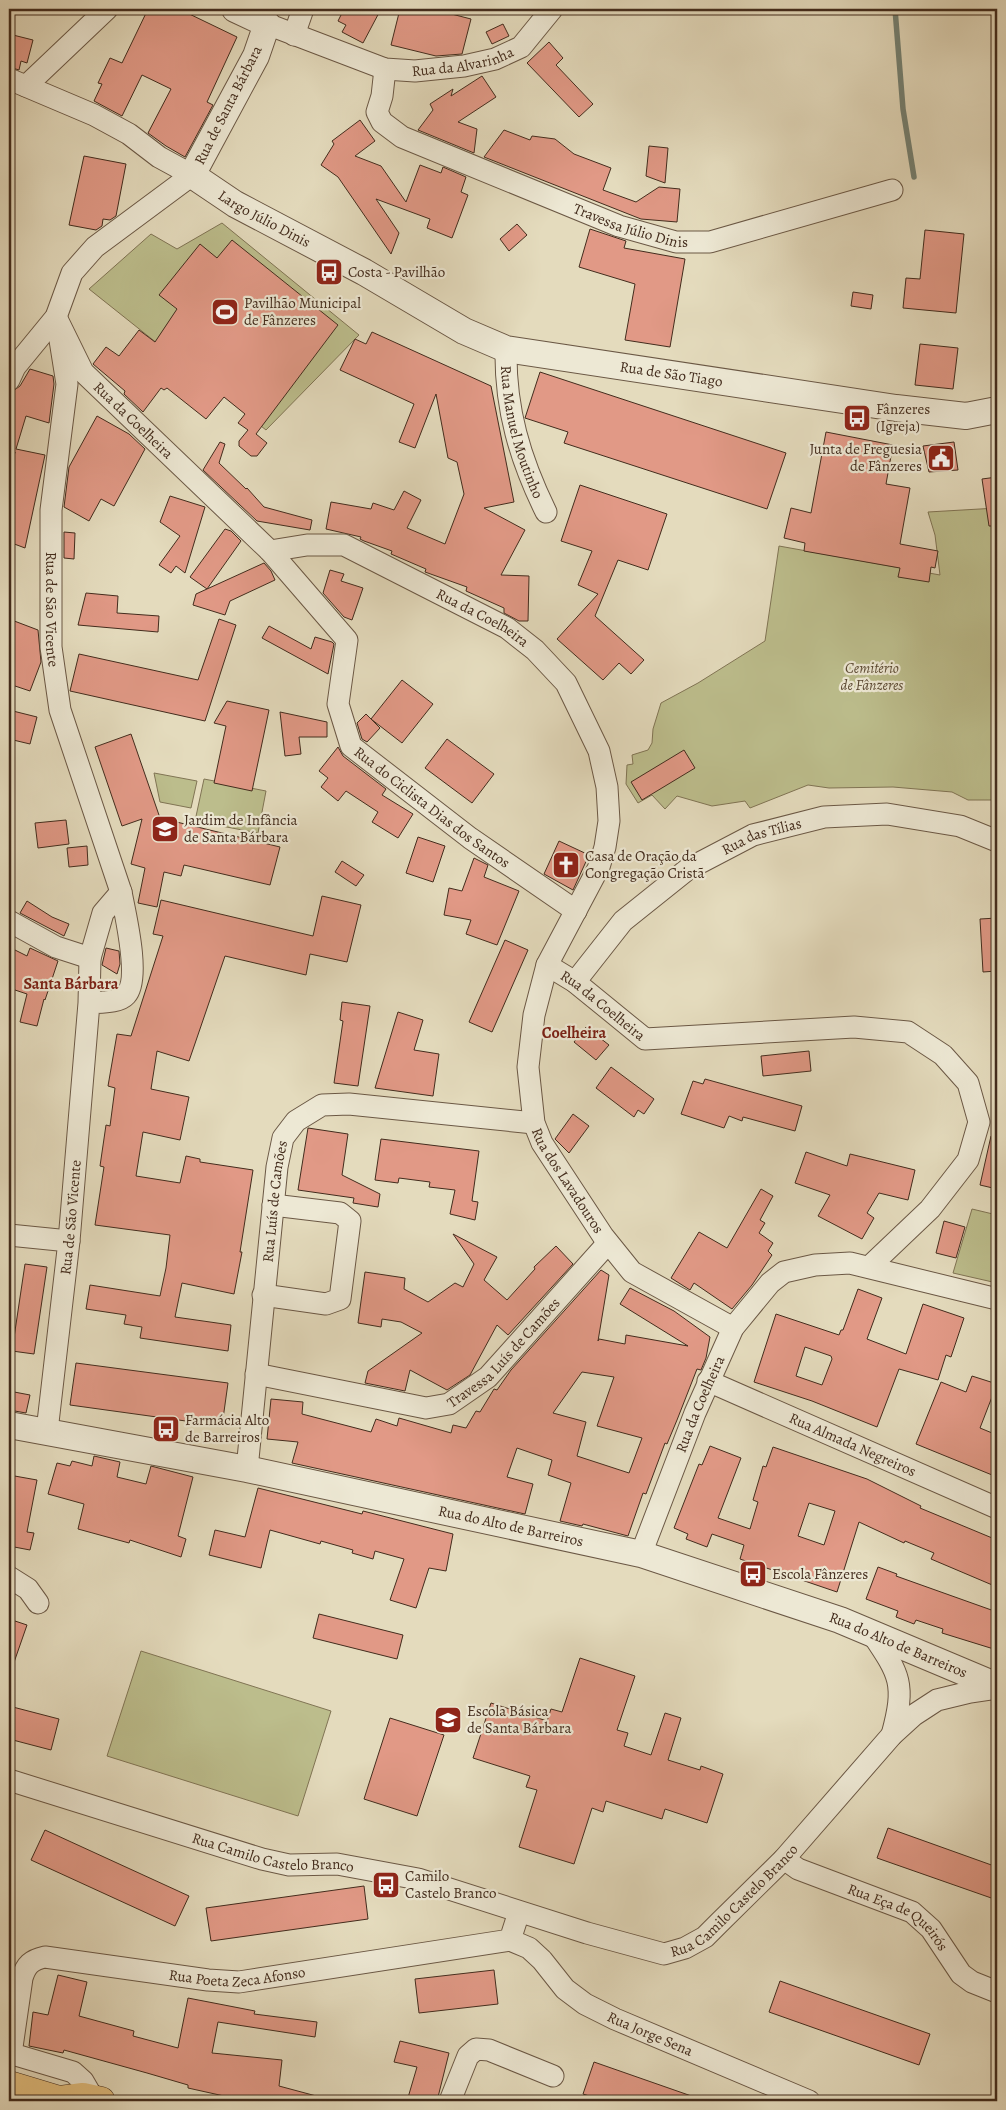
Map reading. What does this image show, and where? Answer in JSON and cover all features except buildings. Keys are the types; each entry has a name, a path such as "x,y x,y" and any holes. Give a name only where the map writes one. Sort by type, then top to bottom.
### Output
{"main road":[{"path":"9,2085 61,2100 83,2097 98,2100"}],"street":[{"path":"108,9 18,82 94,115 129,134 159,156 192,175"},
{"path":"235,9 267,24 385,69"},
{"path":"294,34 303,9"},
{"name":"Rua da Alvarinha","path":"385,69 414,71 464,66 495,59 521,47 552,9"},
{"name":"Rua de Santa Bárbara","path":"11,371 56,317 72,273 95,247 192,175 256,56 267,24"},
{"name":"Travessa Júlio Dinis","path":"385,69 382,96 377,112 382,122 402,137 619,226 676,242 710,242 892,190"},
{"name":"Largo Júlio Dinis","path":"192,175 235,204 364,272"},
{"name":"Rua de São Tiago","path":"364,272 464,331 506,349 896,408 966,416 997,410"},
{"name":"Rua da Coelheira","path":"56,317 83,372 270,551 307,545 344,545 507,628 535,650 566,683 599,751 607,787 609,821 599,867 547,965 575,982 645,1039 854,1028 908,1032 943,1055 968,1083 979,1122 968,1160 930,1209 869,1267 850,1263 816,1265 784,1272 770,1283 733,1328 708,1381 641,1554"},
{"name":"Rua de São Vicente","path":"56,317 67,384 51,510 52,647 60,710 121,892 133,968 130,989 120,1000 89,1003"},
{"name":"Rua Manuel Moutinho","path":"506,349 506,375 516,441 529,478 546,512"},
{"name":"Rua do Ciclista Dias dos Santos","path":"270,551 347,640 338,704 351,746 470,838 576,911"},
{"name":"Rua das Tílias","path":"575,982 623,921 688,869 753,835 824,817 887,814 960,826 997,841"},
{"name":"Rua de São Vicente","path":"47,1431 68,1241 89,1003 90,958 103,913 121,892"},
{"path":"9,921 56,947 90,958"},
{"name":"Rua dos Lavadouros","path":"547,965 534,1015 528,1067 534,1123 542,1144 608,1243 632,1272 733,1328"},
{"name":"Rua Luís de Camões","path":"246,1469 277,1167 284,1138 296,1121 322,1105 349,1104 534,1123"},
{"path":"263,1295 326,1304 340,1299 350,1221 340,1213 273,1205"},
{"path":"9,1235 68,1241"},
{"name":"Travessa Luís de Camões","path":"256,1374 426,1408 449,1404 488,1377 608,1243"},
{"path":"869,1267 997,1298"},
{"name":"Rua Almada Negreiros","path":"708,1381 997,1508"},
{"name":"Rua do Alto de Barreiros","path":"9,1425 246,1469 641,1554 791,1602 871,1632 997,1687"},
{"path":"9,1577 28,1589 38,1604"},
{"name":"Rua Camilo Castelo Branco","path":"871,1632 892,1663 900,1685 899,1707 892,1735"},
{"path":"900,1685 936,1700"},
{"name":"Rua Camilo Castelo Branco","path":"9,1780 262,1859 289,1865 337,1864 418,1879 519,1912 664,1954 685,1948 705,1937 784,1859 892,1735 914,1715 936,1700 997,1687"},
{"name":"Rua Eça de Queirós","path":"784,1859 798,1869 912,1912 931,1929 961,1974 972,1982 997,1992"},
{"path":"510,1940 519,1912"},
{"name":"Rua Poeta Zeca Afonso","path":"10,2053 25,1968 33,1960 45,1956 208,1980 239,1982 510,1940"},
{"name":"Rua Jorge Sena","path":"510,1940 529,1948 542,1960 565,1989 584,2004 615,2019 809,2101"},
{"path":"450,2101 468,2056 476,2049 489,2050 553,2076"},
{"path":"10,2053 73,2072 98,2100"}],"green space":[{"name":"Pavilhão Municipal de Fânzeres","path":"222,223 359,335 266,430 89,289 151,234 177,249"},
{"name":"Cemitério de Fânzeres","path":"997,508 997,800 968,800 952,792 893,787 829,788 808,785 750,808 745,801 712,806 677,796 665,809 652,795 638,803 626,784 627,765 633,764 632,755 648,750 652,743 653,729 661,703 698,683 765,641 779,546 940,575 935,535 928,512"},
{"path":"154,773 197,781 191,808 160,802"},
{"path":"204,779 266,791 258,833 195,821"},
{"path":"972,1209 997,1215 997,1283 953,1273"},
{"path":"141,1651 331,1711 298,1816 107,1756"}],"waterway":[{"path":"895,9 903,109 914,177"}],"place":[{"name":"Costa - Pavilhão","path":"329,272"},
{"name":"Pavilhão Municipal de Fânzeres","path":"225,312"},
{"name":"Fânzeres (Igreja)","path":"857,418"},
{"name":"Junta de Freguesia de Fânzeres","path":"941,458"},
{"name":"Jardim de Infância de Santa Bárbara","path":"165,829"},
{"name":"Casa de Oração da Congregação Cristã","path":"566,865"},
{"name":"Farmácia Alto de Barreiros","path":"166,1429"},
{"name":"Escola Fânzeres","path":"753,1574"},
{"name":"Escola Básica de Santa Bárbara","path":"448,1720"},
{"name":"Camilo Castelo Branco","path":"386,1885"}],"district":[{"name":"Santa Bárbara","path":"71,983"},
{"name":"Coelheira","path":"574,1032"}]}
